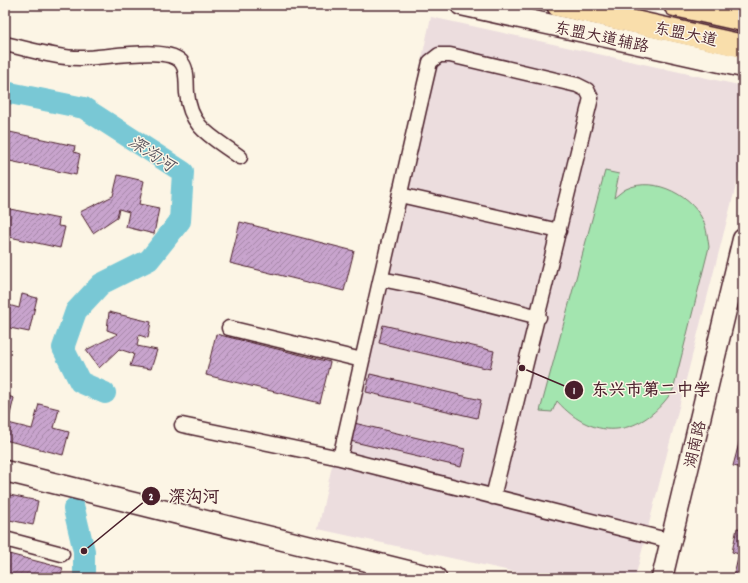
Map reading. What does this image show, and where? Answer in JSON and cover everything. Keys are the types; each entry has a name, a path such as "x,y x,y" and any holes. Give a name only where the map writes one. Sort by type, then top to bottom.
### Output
{"highway":[{"name":"东盟大道","path":"558,5 743,46"},
{"name":"东盟大道","path":"675,5 743,20"}],"street":[{"name":"东盟大道辅路","path":"461,5 743,67"},
{"path":"5,44 78,58 154,53 174,56 182,62 185,70 190,111 198,126 240,157"},
{"path":"340,458 430,62 439,55 450,55 577,85 587,90 591,98 588,114 493,497"},
{"path":"400,195 559,231"},
{"name":"湖南路","path":"662,578 743,239"},
{"path":"381,279 421,287 538,317"},
{"path":"229,328 362,360"},
{"path":"182,425 340,458 671,541"},
{"path":"5,471 372,570 436,578"},
{"path":"5,539 62,554"}],"shaded area":[{"path":"431,17 743,86 743,158 635,578 543,578 318,529"}],"green space":[{"path":"605,171 619,174 614,198 626,189 637,185 649,185 673,191 683,198 693,206 700,215 705,225 709,247 673,390 661,405 648,417 633,425 618,429 602,429 587,424 572,415 557,401 552,412 540,411"}],"building":[{"path":"5,131 75,146 74,152 80,154 76,175 5,160"},
{"path":"118,175 144,181 139,204 159,208 154,234 126,227 129,212 119,209 117,217 93,233 80,212 113,196"},
{"path":"5,208 59,219 58,226 65,227 60,248 5,236"},
{"path":"240,222 354,251 344,291 230,263"},
{"path":"22,294 37,298 29,332 5,327 5,304 19,308"},
{"path":"109,312 151,322 148,338 139,335 137,346 157,350 151,369 130,366 134,354 119,349 99,368 86,350 118,334 107,330"},
{"path":"383,325 494,351 490,369 379,343"},
{"path":"216,334 330,362 320,403 206,375"},
{"path":"370,374 481,400 477,418 366,392"},
{"path":"5,395 14,398 8,423 32,429 39,404 59,409 54,428 69,432 63,455 5,440"},
{"path":"354,423 465,449 461,467 350,441"},
{"path":"743,428 743,468 733,466"},
{"path":"5,494 38,501 33,525 5,519"},
{"path":"737,528 743,529 743,577 734,575 739,554 732,552"},
{"path":"5,553 63,568 60,578 24,578 5,573"}],"waterway":[{"name":"深沟河","path":"5,92 84,108 183,172 180,221 149,260 101,284 76,311 63,348 80,382 105,393"},
{"name":"深沟河","path":"74,509 84,551 84,578"}],"place":[{"name":"东兴市第二中学","path":"522,368"},
{"name":"深沟河","path":"84,551"}]}
